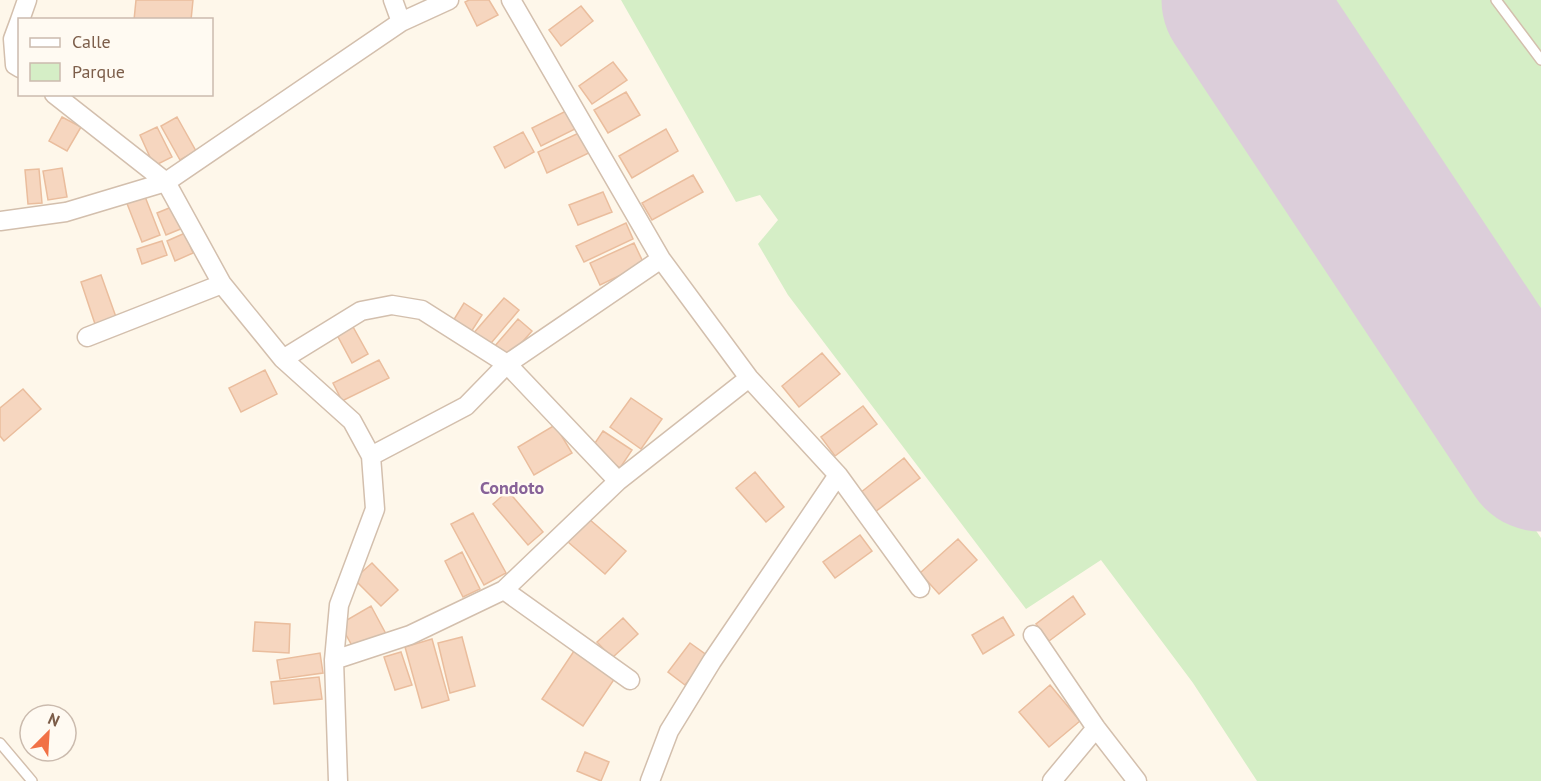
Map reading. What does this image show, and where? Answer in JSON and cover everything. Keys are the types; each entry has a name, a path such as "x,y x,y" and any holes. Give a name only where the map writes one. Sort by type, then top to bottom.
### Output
{"street":[{"path":"21,18 27,0"},
{"path":"393,0 401,22"},
{"path":"0,220 66,212 166,182 401,22 449,0"},
{"path":"511,0 661,259 749,378 838,475 920,588"},
{"path":"18,25 13,39 15,64 18,66"},
{"path":"57,96 166,182 222,284 283,358 352,421 371,456 375,509 339,604 334,660 338,781"},
{"path":"371,456 466,406 507,364 661,259"},
{"path":"87,337 222,284"},
{"path":"283,358 361,311 392,305 422,310 507,364 618,481"},
{"path":"334,660 410,635 504,590 618,481 749,378"},
{"path":"650,781 669,731 712,661 838,475"},
{"path":"504,590 630,680"},
{"path":"1033,635 1096,728 1137,781"},
{"path":"1052,781 1096,728"}],"lane":[{"path":"1496,0 1541,60"},
{"path":"0,743 32,781"}],"green space":[{"path":"621,0 1179,0 1541,538 1541,781 1257,781 1193,683 1101,560 1026,609 788,295 758,244 778,220 760,195 736,202"},
{"path":"1327,0 1541,0 1541,319"}],"building":[{"path":"136,0 193,0 191,18 134,18"},
{"path":"489,0 498,15 477,26 465,2"},
{"path":"581,6 593,21 561,46 549,30"},
{"path":"613,62 627,80 592,104 579,86"},
{"path":"626,92 640,115 608,133 594,110"},
{"path":"566,111 575,129 541,146 532,128"},
{"path":"62,117 81,127 67,151 49,141"},
{"path":"177,117 196,151 180,160 161,126"},
{"path":"157,127 172,157 154,166 140,135"},
{"path":"666,129 678,151 632,178 619,156"},
{"path":"583,131 593,151 547,173 538,152"},
{"path":"523,132 534,152 505,168 494,147"},
{"path":"62,168 67,197 48,200 43,171"},
{"path":"39,169 42,203 28,204 25,170"},
{"path":"693,175 703,192 652,220 642,203"},
{"path":"603,192 612,212 578,225 569,205"},
{"path":"144,194 160,235 142,242 126,201"},
{"path":"174,206 183,228 166,235 157,213"},
{"path":"626,223 633,239 584,262 576,246"},
{"path":"185,233 193,253 175,261 167,241"},
{"path":"162,241 167,255 142,264 137,249"},
{"path":"634,243 644,264 600,285 590,263"},
{"path":"101,275 116,317 95,324 81,282"},
{"path":"504,298 519,310 487,348 472,335"},
{"path":"464,303 482,315 471,332 453,321"},
{"path":"518,319 532,331 507,359 494,347"},
{"path":"352,325 368,354 352,363 336,333"},
{"path":"822,353 840,374 799,407 782,386"},
{"path":"379,360 389,378 342,401 333,383"},
{"path":"265,370 277,394 241,412 229,388"},
{"path":"23,389 41,409 4,441 0,436 0,408"},
{"path":"631,398 662,419 641,449 610,427"},
{"path":"863,406 877,424 835,456 821,437"},
{"path":"555,425 572,453 534,475 518,447"},
{"path":"603,431 632,450 620,468 591,449"},
{"path":"904,458 920,478 875,512 860,493"},
{"path":"755,472 784,507 766,522 736,488"},
{"path":"508,491 543,532 528,545 493,504"},
{"path":"473,513 506,573 484,585 451,524"},
{"path":"589,519 626,551 605,574 568,542"},
{"path":"860,535 872,551 835,578 823,562"},
{"path":"958,539 977,560 939,594 920,573"},
{"path":"462,552 480,589 463,597 445,561"},
{"path":"372,563 398,590 381,606 354,579"},
{"path":"1073,596 1085,614 1049,641 1036,624"},
{"path":"371,606 386,634 355,651 340,624"},
{"path":"1003,617 1014,635 983,654 972,635"},
{"path":"623,618 638,634 612,658 597,642"},
{"path":"255,622 290,624 289,653 253,651"},
{"path":"462,637 475,686 450,693 438,643"},
{"path":"432,639 449,700 422,708 405,647"},
{"path":"690,643 708,656 685,685 668,672"},
{"path":"574,651 615,678 583,726 542,699"},
{"path":"401,652 412,685 395,690 384,657"},
{"path":"320,653 323,673 280,679 277,660"},
{"path":"319,677 322,699 274,704 271,682"},
{"path":"1050,685 1080,721 1049,747 1019,712"},
{"path":"585,752 609,762 601,781 577,771"}],"runway":[{"path":"1241,0 1541,452"}],"district":[{"name":"Condoto","path":"512,488"}]}
